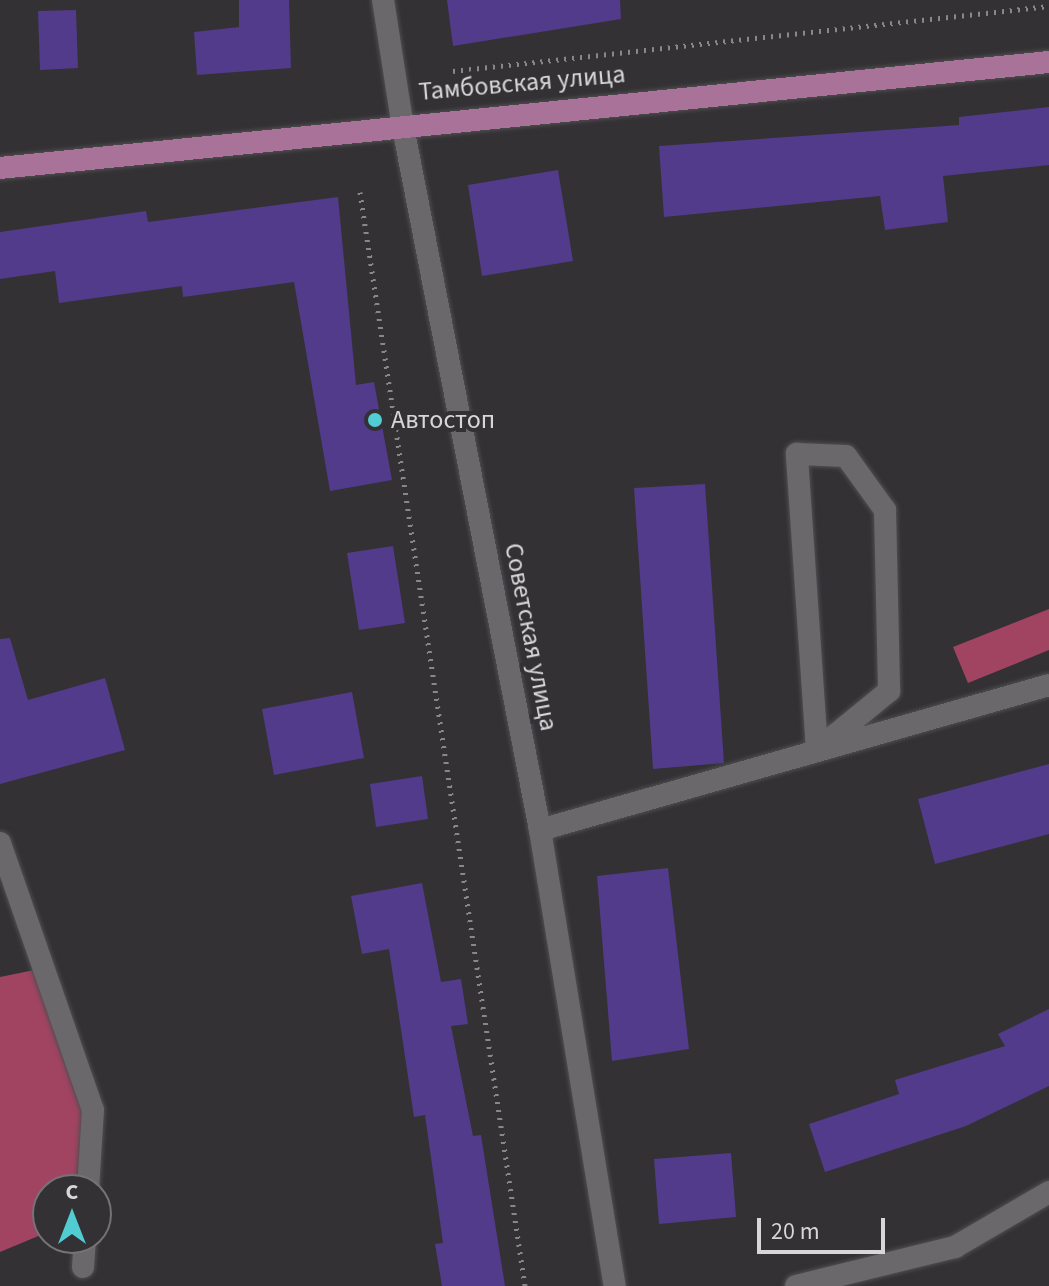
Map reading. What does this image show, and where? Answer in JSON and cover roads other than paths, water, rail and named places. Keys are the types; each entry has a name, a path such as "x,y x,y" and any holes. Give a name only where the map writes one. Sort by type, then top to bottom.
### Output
{"main road":[{"name":"Тамбовская улица","path":"0,168 402,122 1049,62"}],"street":[{"name":"Советская улица","path":"383,0 402,122 540,830 615,1286"},
{"path":"797,454 846,456 885,510 889,691 817,750 800,501 797,454"},
{"path":"540,830 1049,685"},
{"path":"0,843 93,1110 89,1174"},
{"path":"796,1286 955,1247 1049,1192"},
{"path":"83,1267 84,1254"}],"place":[{"name":"Автостоп","path":"375,420"}]}
